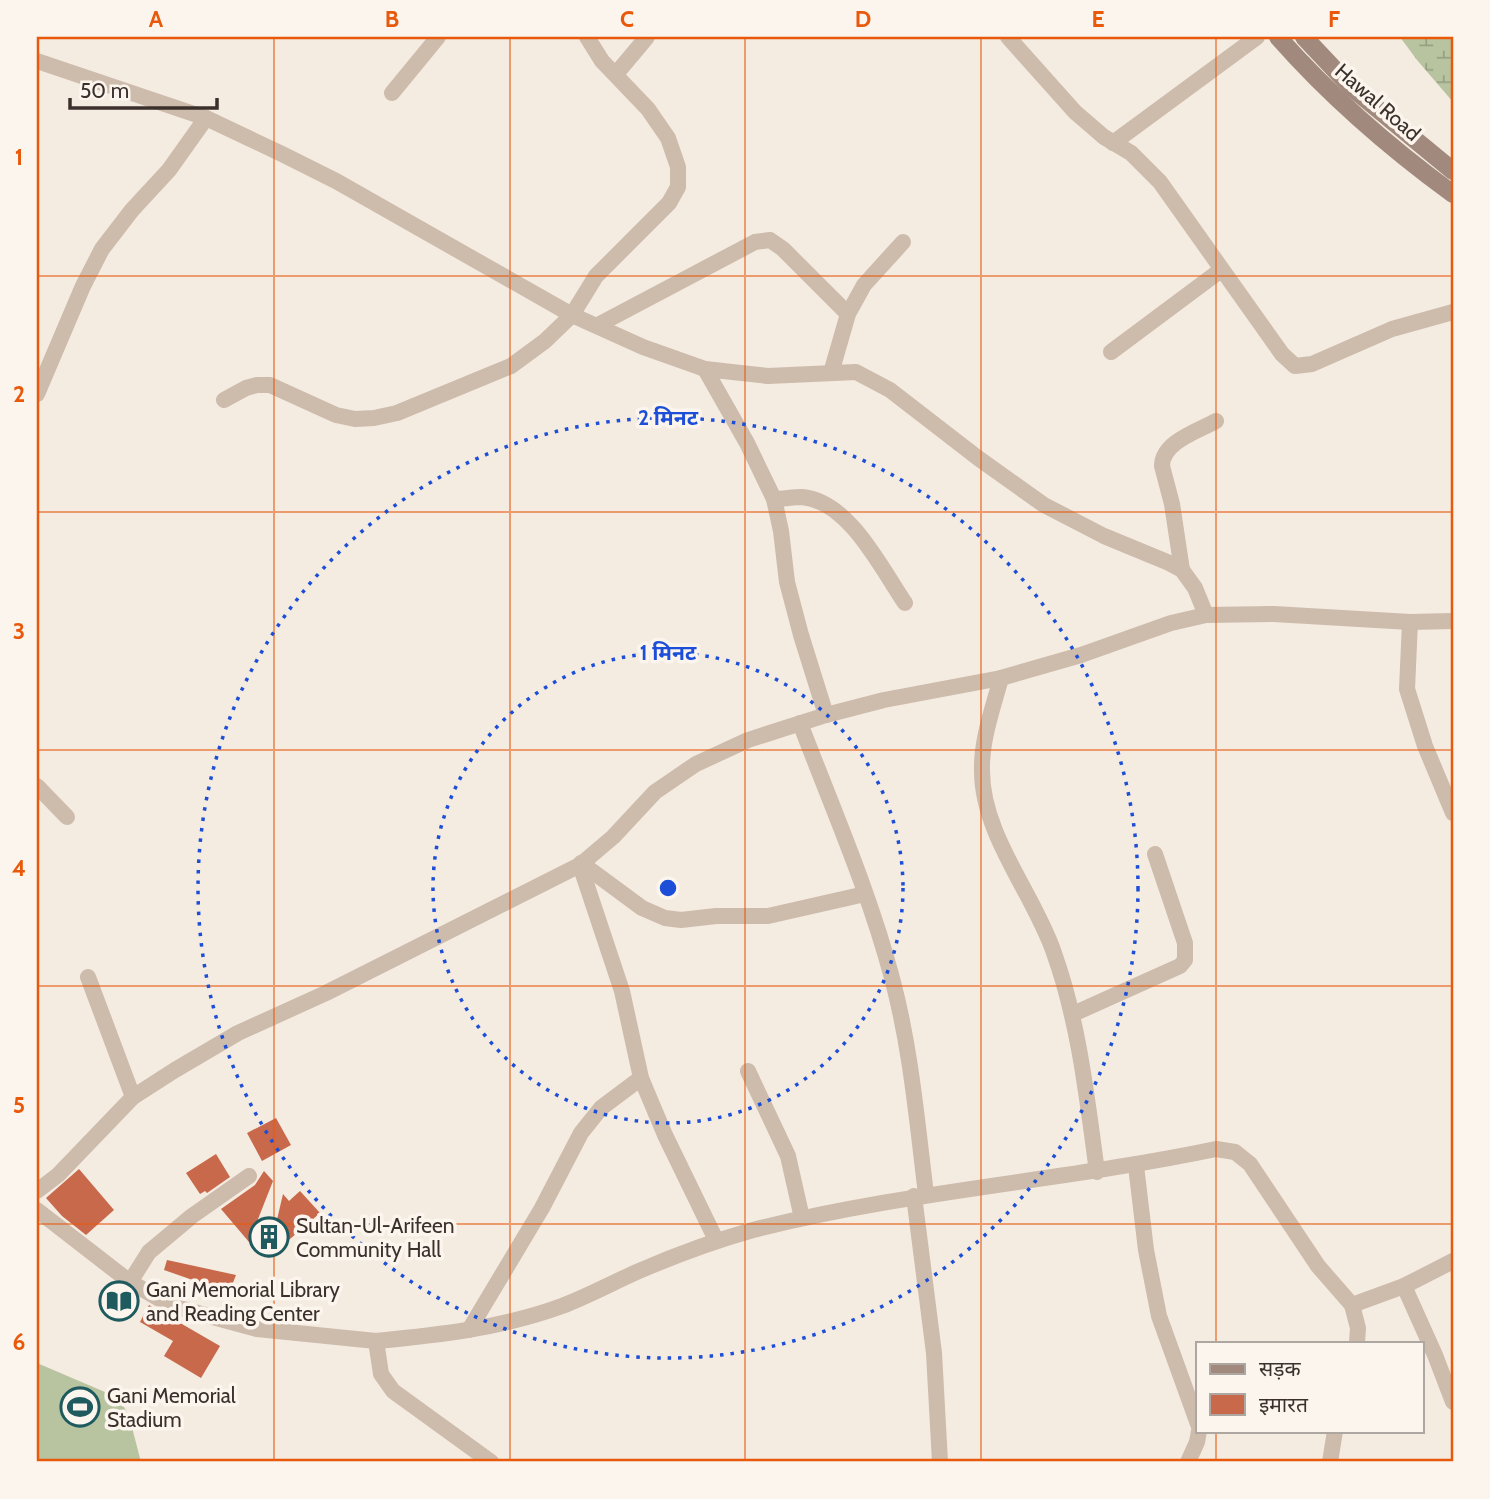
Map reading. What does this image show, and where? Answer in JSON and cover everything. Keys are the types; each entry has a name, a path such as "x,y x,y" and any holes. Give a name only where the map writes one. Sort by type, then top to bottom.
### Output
{"main road":[{"name":"Hawal Road","path":"1278,37 1305,68 1352,111 1453,194"},
{"name":"Hawal Road","path":"1304,37 1350,86 1453,171"}],"street":[{"path":"391,93 438,37"},
{"path":"224,400 246,388 270,386 337,415 355,419 397,413 511,366 545,341 572,315 596,276 670,202 678,187 678,167 668,138 648,109 602,61 587,37"},
{"path":"616,74 647,37"},
{"path":"1008,37 1075,112 1104,138 1131,153 1160,182 1282,354 1295,366 1312,364 1392,329 1453,312"},
{"path":"1113,143 1257,37"},
{"path":"37,61 206,118 336,181 572,315 643,347 705,369 768,376 856,372 890,390 1044,505 1104,536 1182,570 1195,588 1206,615"},
{"path":"37,394 102,248 169,170 206,118"},
{"path":"598,325 755,242 769,240 783,249 848,314"},
{"path":"831,373 848,314 864,285 903,242"},
{"path":"1111,352 1222,270"},
{"path":"705,369 747,443 774,499 787,582 826,715"},
{"path":"1182,570 1179,540 1162,457 1174,445 1216,421"},
{"path":"774,499 802,497 825,503 841,514 859,535 905,603"},
{"path":"37,1191 58,1175 133,1097 238,1033 326,993 581,864 613,837 655,792 696,764 748,740 884,700 1001,678 1081,655 1171,623 1206,615 1274,614 1410,622 1453,621"},
{"path":"1410,622 1407,688 1425,746 1453,813"},
{"path":"1001,678 986,732 982,771 985,801 997,833 1054,951 1073,1014 1097,1172"},
{"path":"800,723 865,894 892,979 907,1050 934,1353 940,1462"},
{"path":"37,786 66,817"},
{"path":"1073,1014 1180,966 1185,960 1185,943 1155,854"},
{"path":"581,864 642,908 665,918 681,920 716,916 768,916 865,894"},
{"path":"581,864 622,991 641,1078 665,1135 716,1240"},
{"path":"88,977 133,1097"},
{"path":"748,1071 788,1156 802,1218"},
{"path":"469,1330 542,1208 581,1133 601,1108 641,1078"},
{"path":"37,1210 130,1282 172,1306 257,1329 376,1341 514,1322 564,1305 716,1240 802,1218 920,1195 1136,1166 1216,1149 1235,1152 1250,1164 1318,1266 1352,1306 1358,1328 1357,1342"},
{"path":"1136,1166 1146,1250 1159,1316 1196,1418"},
{"path":"130,1282 149,1252 192,1216 249,1176"},
{"path":"1352,1306 1404,1286 1453,1261"},
{"path":"1404,1286 1453,1402"},
{"path":"376,1341 381,1374 393,1391 491,1462"},
{"path":"1188,1462 1199,1432"},
{"path":"1330,1462 1335,1432"}],"green space":[{"path":"1400,37 1453,37 1453,102 1417,60"},
{"name":"Gani Memorial Stadium","path":"37,1363 119,1398 129,1416 141,1462 37,1462"}],"building":[{"path":"276,1118 291,1145 262,1161 247,1133"},
{"path":"216,1154 230,1177 207,1193 205,1191 200,1194 186,1173"},
{"path":"79,1169 114,1210 86,1235 62,1216 46,1198"},
{"path":"264,1171 273,1181 249,1242 221,1209 255,1185"},
{"path":"300,1191 320,1213 268,1258 283,1194 289,1201"},
{"path":"167,1260 236,1275 227,1298 206,1290 207,1285 164,1270"},
{"path":"149,1305 220,1346 201,1378 164,1356 173,1341 140,1322"}],"place":[{"name":"Sultan-Ul-Arifeen Community Hall","path":"269,1237"},
{"name":"Gani Memorial Library and Reading Center","path":"119,1301"},
{"name":"Gani Memorial Stadium","path":"80,1407"}]}
